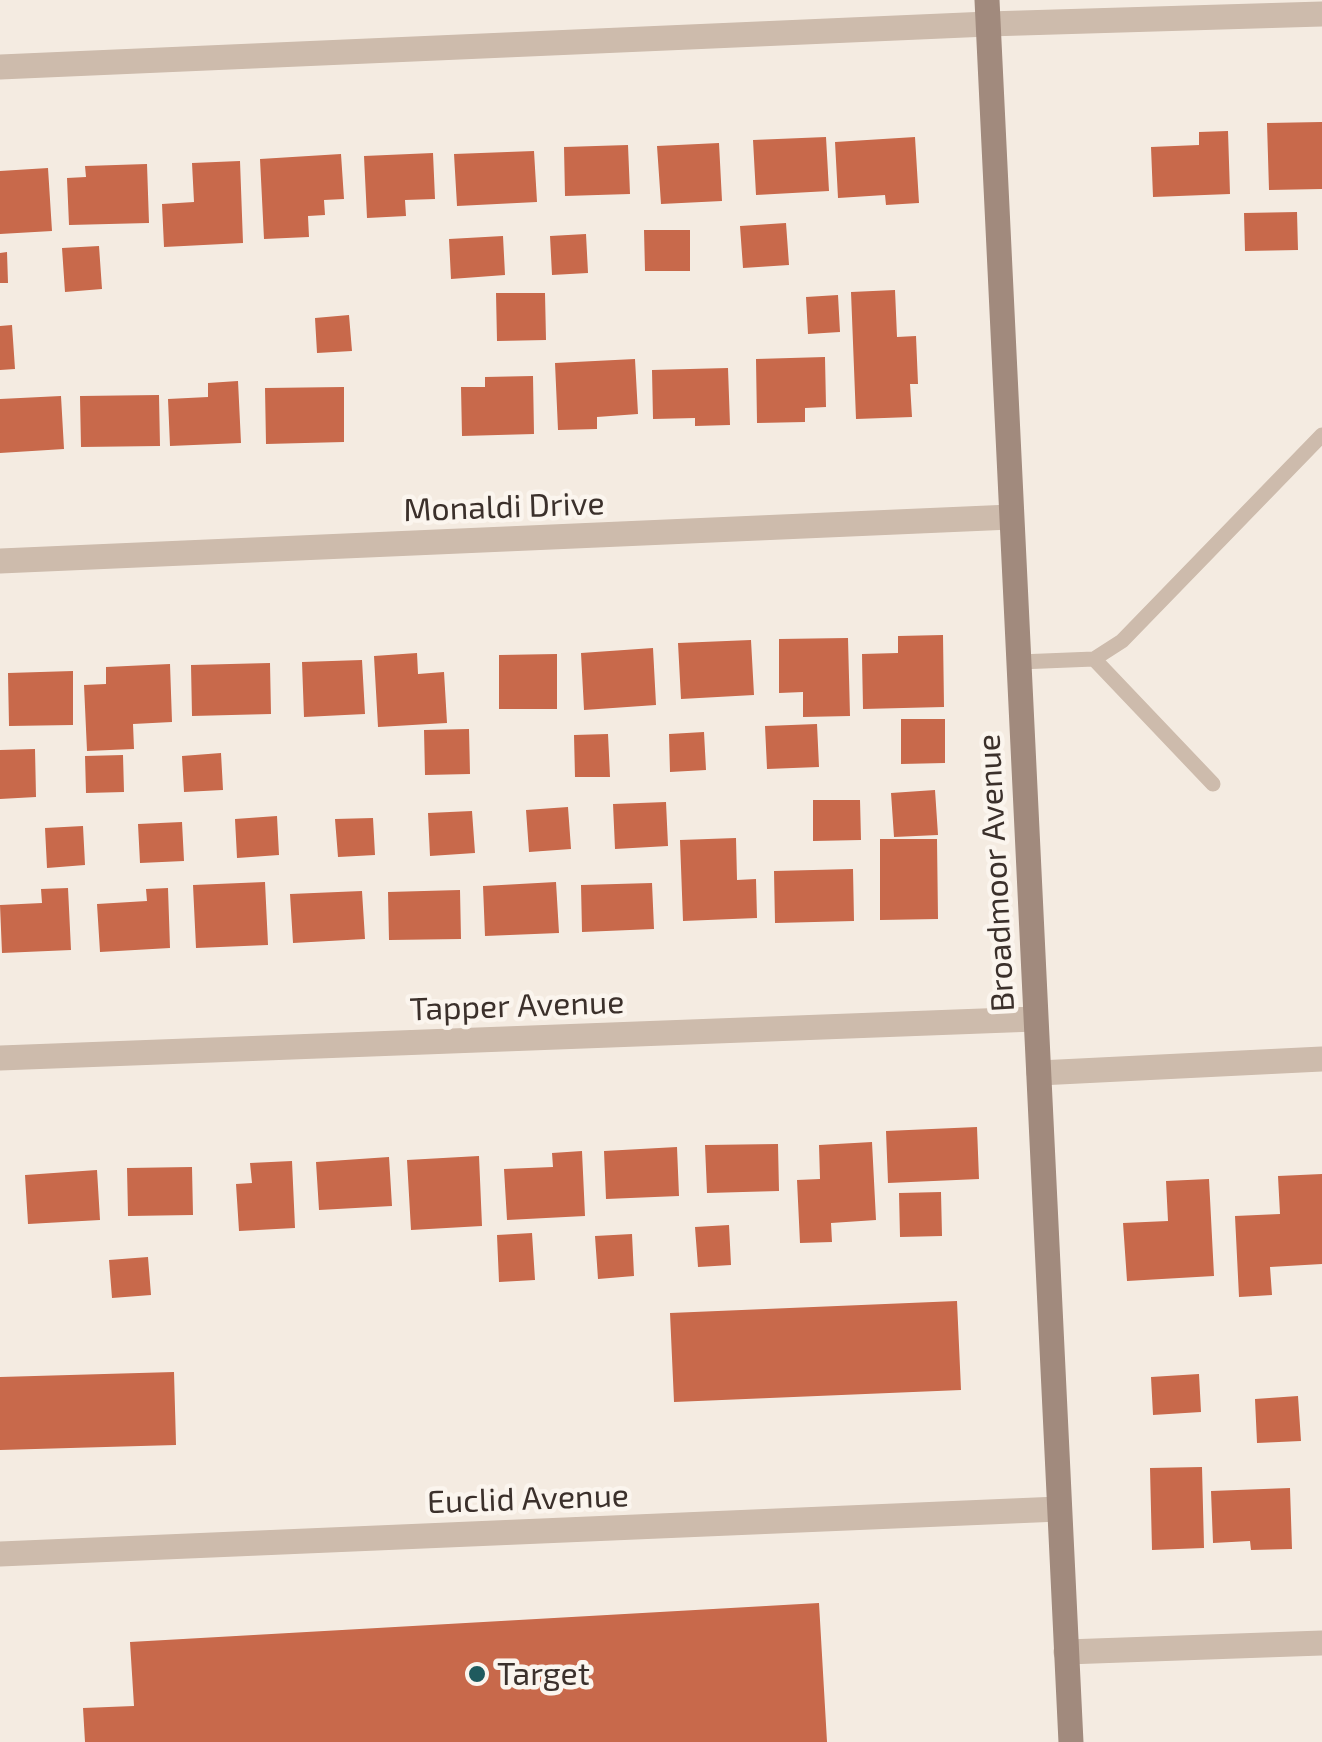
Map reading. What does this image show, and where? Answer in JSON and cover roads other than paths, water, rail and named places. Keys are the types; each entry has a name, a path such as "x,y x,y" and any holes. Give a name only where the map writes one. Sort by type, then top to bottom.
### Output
{"street":[{"path":"0,66 987,12 1322,14"},
{"name":"Broadmoor Avenue","path":"987,12 1071,1742"},
{"name":"Monaldi Drive","path":"0,561 1012,518"},
{"name":"Tapper Avenue","path":"0,1058 1036,1019"},
{"path":"1038,1073 1322,1060"},
{"name":"Euclid Avenue","path":"0,1554 1059,1509"},
{"path":"1066,1652 1322,1644"}],"lane":[{"path":"1019,662 1094,659 1122,641 1322,436"},
{"path":"1094,659 1213,784"}],"place":[{"name":"Target","path":"477,1674"}]}
